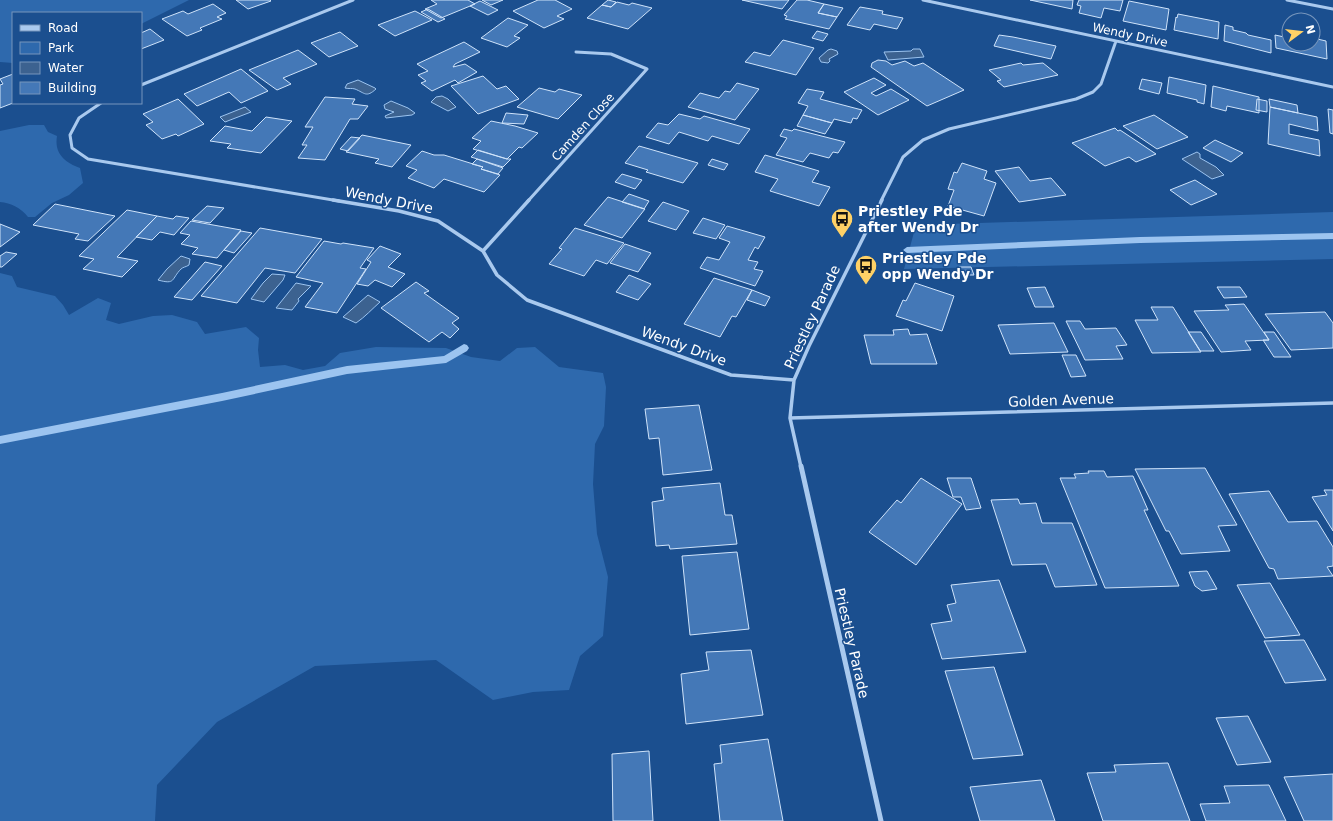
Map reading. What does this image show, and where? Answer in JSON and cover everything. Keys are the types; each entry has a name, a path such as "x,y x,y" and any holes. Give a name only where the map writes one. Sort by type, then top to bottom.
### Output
{"street":[{"path":"142,85 353,0"},
{"name":"Wendy Drive","path":"923,0 1333,87"},
{"path":"1287,0 1333,9"},
{"name":"Priestley Parade","path":"881,821 790,418 794,380 809,346 903,157 923,140 949,129 1076,99 1093,92 1101,84 1116,41"},
{"name":"Camden Close","path":"482,252 647,69 611,54 576,52"},
{"name":"Wendy Drive","path":"100,104 79,118 70,135 72,148 88,159 407,213 438,221 482,252 497,275 527,300 731,375 794,380"},
{"name":"Golden Avenue","path":"790,418 1333,403"}],"green space":[{"path":"0,0 189,0 142,24 142,12 12,12 12,63 0,62"},
{"path":"29,125 44,125 48,132 57,136 57,148 59,152 65,160 80,168 83,183 69,195 52,203 35,217 28,217 16,206 0,202 0,131"},
{"path":"1333,212 1333,259 904,269 916,225"},
{"path":"0,273 12,276 17,287 55,296 69,315 98,298 111,303 106,320 119,324 153,316 172,315 197,322 205,334 246,327 259,338 258,350 260,367 285,365 303,370 325,366 340,353 376,347 446,348 471,357 500,361 517,348 535,347 559,367 603,373 606,387 604,426 595,444 593,484 597,534 608,577 603,636 580,656 569,690 533,692 493,700 436,660 315,666 217,722 157,785 155,821 0,821"}],"water":[{"path":"831,49 837,51 838,54 829,59 830,61 828,63 821,62 819,58"},
{"path":"913,49 920,49 924,57 888,60 884,52 911,51"},
{"path":"358,80 376,89 368,94 355,89 345,88 347,84"},
{"path":"442,96 448,99 456,107 448,111 431,102 436,97"},
{"path":"391,101 408,108 415,113 412,115 386,118 385,116 394,112 385,109 384,105"},
{"path":"245,107 251,112 225,122 220,117"},
{"path":"1197,152 1200,154 1200,158 1216,167 1224,175 1212,179 1182,159"},
{"path":"181,256 190,259 189,265 181,269 171,281 168,282 158,280 167,269"},
{"path":"272,274 285,275 283,280 264,302 251,299 263,283"},
{"path":"296,283 311,286 298,299 299,301 292,310 276,308"},
{"path":"368,295 380,302 356,323 343,317"}],"building":[{"path":"236,0 270,0 271,1 248,9"},
{"path":"431,0 468,0 475,4 441,18 425,9 437,4"},
{"path":"482,0 503,0 491,5"},
{"path":"538,0 555,0 572,9 557,16 564,19 544,28 513,11"},
{"path":"608,0 616,2 611,7 602,5"},
{"path":"742,0 789,0 782,9"},
{"path":"797,0 807,0 824,4 818,13 837,17 829,29 785,19 787,16 784,15"},
{"path":"1030,0 1073,0 1072,9"},
{"path":"1079,0 1123,0 1120,11 1104,8 1101,18 1079,13 1081,6 1077,5"},
{"path":"480,1 498,10 488,15 470,6"},
{"path":"1129,1 1169,9 1166,30 1123,21"},
{"path":"617,2 629,5 632,3 652,8 628,29 587,18 602,5 611,7"},
{"path":"213,4 226,13 217,17 222,19 200,28 202,30 187,36 162,19 183,11 188,14"},
{"path":"824,4 843,8 837,17 818,13"},
{"path":"860,7 883,11 882,14 903,18 897,29 874,24 870,30 847,25"},
{"path":"428,9 445,19 438,22 421,12"},
{"path":"415,11 432,20 395,36 378,25"},
{"path":"1178,14 1219,22 1218,39 1174,30 1176,17 1177,18"},
{"path":"508,18 528,25 514,36 520,38 507,47 481,38"},
{"path":"1225,25 1233,27 1233,30 1246,33 1248,35 1271,40 1271,53 1224,41"},
{"path":"150,29 164,40 142,49 142,33"},
{"path":"817,31 828,34 823,41 812,38"},
{"path":"340,32 358,46 329,57 311,43"},
{"path":"999,35 1056,46 1051,59 994,46"},
{"path":"1275,35 1281,36 1281,49 1276,48"},
{"path":"783,40 814,48 796,75 745,62 754,52 770,56"},
{"path":"1321,40 1326,41 1327,59 1295,52 1321,52"},
{"path":"464,42 480,52 455,64 453,67 465,64 477,72 458,83 455,80 432,91 421,83 426,81 418,75 428,71 417,64"},
{"path":"298,50 317,64 283,78 291,84 277,90 249,70"},
{"path":"878,60 886,61 892,65 905,61 914,66 923,63 964,90 927,106 871,67 872,63"},
{"path":"1021,63 1023,65 1043,63 1058,75 1004,87 997,81 1001,80 989,70"},
{"path":"241,69 268,91 241,103 229,92 197,106 184,94"},
{"path":"12,74 12,103 0,108 0,85 3,84 0,79"},
{"path":"483,76 497,89 506,86 519,99 478,114 451,86"},
{"path":"1169,77 1206,85 1204,104 1197,102 1197,100 1167,93"},
{"path":"874,78 886,85 871,93 876,96 891,89 909,100 878,115 844,92"},
{"path":"1142,79 1162,83 1159,94 1139,89"},
{"path":"737,83 759,89 735,120 688,107 700,93 719,98 725,91 730,92"},
{"path":"1213,86 1259,97 1259,113 1227,106 1226,111 1211,107"},
{"path":"539,88 555,92 559,89 582,95 558,119 517,107"},
{"path":"807,89 824,92 820,99 862,110 857,119 853,118 851,123 834,119 832,123 803,115 808,106 798,103"},
{"path":"325,97 355,99 352,104 368,106 358,119 350,119 325,160 298,158 307,145 302,145 313,127 305,127"},
{"path":"178,99 204,124 178,136 176,134 162,139 146,125 153,122 143,114"},
{"path":"1257,99 1267,101 1267,112 1256,110"},
{"path":"1269,99 1297,105 1298,113 1270,107"},
{"path":"1270,107 1317,117 1318,131 1289,124 1289,134 1319,140 1320,156 1268,144"},
{"path":"1328,109 1333,110 1333,134 1330,133"},
{"path":"506,113 528,115 524,124 502,123"},
{"path":"679,114 700,119 704,116 750,129 739,144 712,136 708,141 679,132 669,144 646,137 658,123 668,125"},
{"path":"803,115 832,123 825,134 797,126"},
{"path":"1154,115 1188,137 1157,149 1123,126"},
{"path":"266,117 292,121 261,153 227,148 231,144 210,141 225,126 252,131"},
{"path":"491,121 538,133 522,148 519,147 507,159 473,149 481,141 472,138"},
{"path":"1115,128 1156,154 1136,162 1129,157 1105,166 1072,143"},
{"path":"784,129 792,131 794,129 845,142 838,153 833,152 829,158 810,153 803,162 776,155 787,138 780,136"},
{"path":"362,135 411,145 392,167 375,163 379,159 346,152"},
{"path":"351,137 360,138 348,151 340,149"},
{"path":"1215,140 1243,153 1231,162 1203,148"},
{"path":"639,146 698,163 683,183 646,172 648,170 625,163"},
{"path":"478,150 511,159 503,167 471,157"},
{"path":"422,151 434,155 444,155 483,167 481,169 500,175 484,192 444,179 434,188 408,178 417,170 406,166"},
{"path":"765,155 819,171 812,182 830,187 819,206 770,191 778,179 755,172"},
{"path":"477,159 503,168 498,174 481,169 483,167 472,164"},
{"path":"712,159 728,164 724,170 708,165"},
{"path":"962,163 987,171 984,179 996,183 984,216 948,206 954,190 948,189 954,172 957,173"},
{"path":"1019,167 1030,181 1051,178 1066,195 1019,202 995,171"},
{"path":"622,174 642,180 635,189 615,182"},
{"path":"1195,180 1217,194 1191,205 1170,190"},
{"path":"629,194 649,201 644,209 622,202"},
{"path":"608,197 645,209 622,238 584,225"},
{"path":"663,202 689,211 676,230 648,221"},
{"path":"55,204 115,216 88,241 75,239 79,234 33,225"},
{"path":"207,206 224,208 210,223 192,220"},
{"path":"127,210 157,216 117,257 138,261 122,277 83,269 94,259 79,256"},
{"path":"157,216 173,219 176,216 189,218 174,235 160,232 152,240 136,237"},
{"path":"703,218 725,225 716,239 693,233"},
{"path":"191,221 241,230 217,258 192,254 198,248 181,244 190,235 180,233"},
{"path":"0,224 20,232 0,247"},
{"path":"727,226 765,237 758,249 755,247 748,260 758,262 754,269 763,271 755,286 700,268 707,257 719,260 730,242 719,238"},
{"path":"260,228 322,239 295,273 265,268 237,303 201,296"},
{"path":"575,228 624,243 607,264 596,260 584,276 549,264 562,249 559,248"},
{"path":"241,231 252,233 234,253 224,250"},
{"path":"324,241 374,248 360,268 366,269 337,313 305,307 323,283 296,277"},
{"path":"625,244 651,253 638,272 610,263"},
{"path":"380,246 401,254 388,267 405,274 392,287 375,280 368,286 357,284 371,262 367,260"},
{"path":"6,252 17,254 2,267 0,267 0,256"},
{"path":"205,262 222,266 192,300 174,297"},
{"path":"959,267 971,267 974,275 962,275"},
{"path":"629,275 651,284 638,300 616,292"},
{"path":"714,278 752,290 736,317 732,316 720,337 684,324"},
{"path":"416,282 429,291 424,293 459,318 452,323 459,329 450,338 442,332 429,342 381,308"},
{"path":"915,283 954,296 942,331 896,316 903,300 906,301"},
{"path":"1045,287 1054,307 1035,307 1027,288"},
{"path":"1217,287 1240,287 1247,297 1224,298"},
{"path":"752,290 770,297 765,306 747,300"},
{"path":"1244,304 1269,340 1245,341 1251,350 1221,352 1194,311 1229,310 1225,305"},
{"path":"1151,307 1173,307 1201,352 1152,353 1135,320 1158,320"},
{"path":"1325,312 1333,323 1333,348 1291,350 1265,314"},
{"path":"1066,321 1080,321 1085,329 1116,328 1127,345 1116,346 1123,359 1085,360"},
{"path":"1054,323 1068,352 1010,354 998,325"},
{"path":"908,329 910,335 927,334 937,364 871,364 864,335 894,335 893,330"},
{"path":"1188,332 1201,332 1214,351 1200,351"},
{"path":"1264,332 1274,332 1291,357 1274,357 1263,340 1269,340"},
{"path":"1062,355 1076,355 1086,376 1071,377"},
{"path":"699,405 712,470 663,475 659,438 649,439 645,409"},
{"path":"1205,468 1237,525 1218,526 1230,551 1181,554 1169,531 1166,531 1135,469"},
{"path":"1088,471 1104,471 1107,477 1133,476 1148,510 1144,510 1179,586 1105,588 1060,478 1076,478 1074,474 1089,473"},
{"path":"921,478 962,504 916,565 869,532 897,500 901,503"},
{"path":"947,478 971,478 981,508 966,510 961,497 953,497"},
{"path":"720,483 725,515 732,515 737,544 670,549 669,545 656,546 652,502 664,500 662,488"},
{"path":"1324,490 1333,490 1333,531 1312,497 1327,495"},
{"path":"1269,491 1288,522 1317,521 1333,547 1333,566 1327,567 1333,576 1278,579 1274,569 1269,568 1229,494"},
{"path":"1018,499 1020,504 1036,503 1042,523 1072,523 1097,585 1055,587 1046,564 1012,565 991,500"},
{"path":"737,552 749,629 690,635 682,556"},
{"path":"1207,571 1217,589 1202,591 1195,586 1189,572"},
{"path":"999,580 1026,652 942,659 931,624 952,621 947,605 956,603 951,585"},
{"path":"1270,583 1300,635 1265,638 1237,585"},
{"path":"1304,640 1326,680 1285,683 1264,641"},
{"path":"751,650 763,715 686,724 681,674 709,670 706,652"},
{"path":"994,667 1023,755 973,759 945,671"},
{"path":"1248,716 1271,762 1237,765 1216,718"},
{"path":"768,739 783,821 720,821 714,764 722,763 720,745"},
{"path":"649,751 653,821 613,821 612,754"},
{"path":"1168,763 1190,821 1103,821 1087,773 1116,772 1114,765"},
{"path":"1333,774 1333,821 1304,821 1284,777"},
{"path":"1041,780 1055,821 980,821 970,787"},
{"path":"1269,785 1286,821 1206,821 1200,804 1230,803 1224,786"}],"waterway":[{"path":"907,250 1140,240 1333,236"},
{"path":"0,440 222,397 347,370 446,359 464,348"}],"place":[{"name":"Priestley Pde after Wendy Dr","path":"842,238"},
{"name":"Priestley Pde opp Wendy Dr","path":"866,286"}]}
